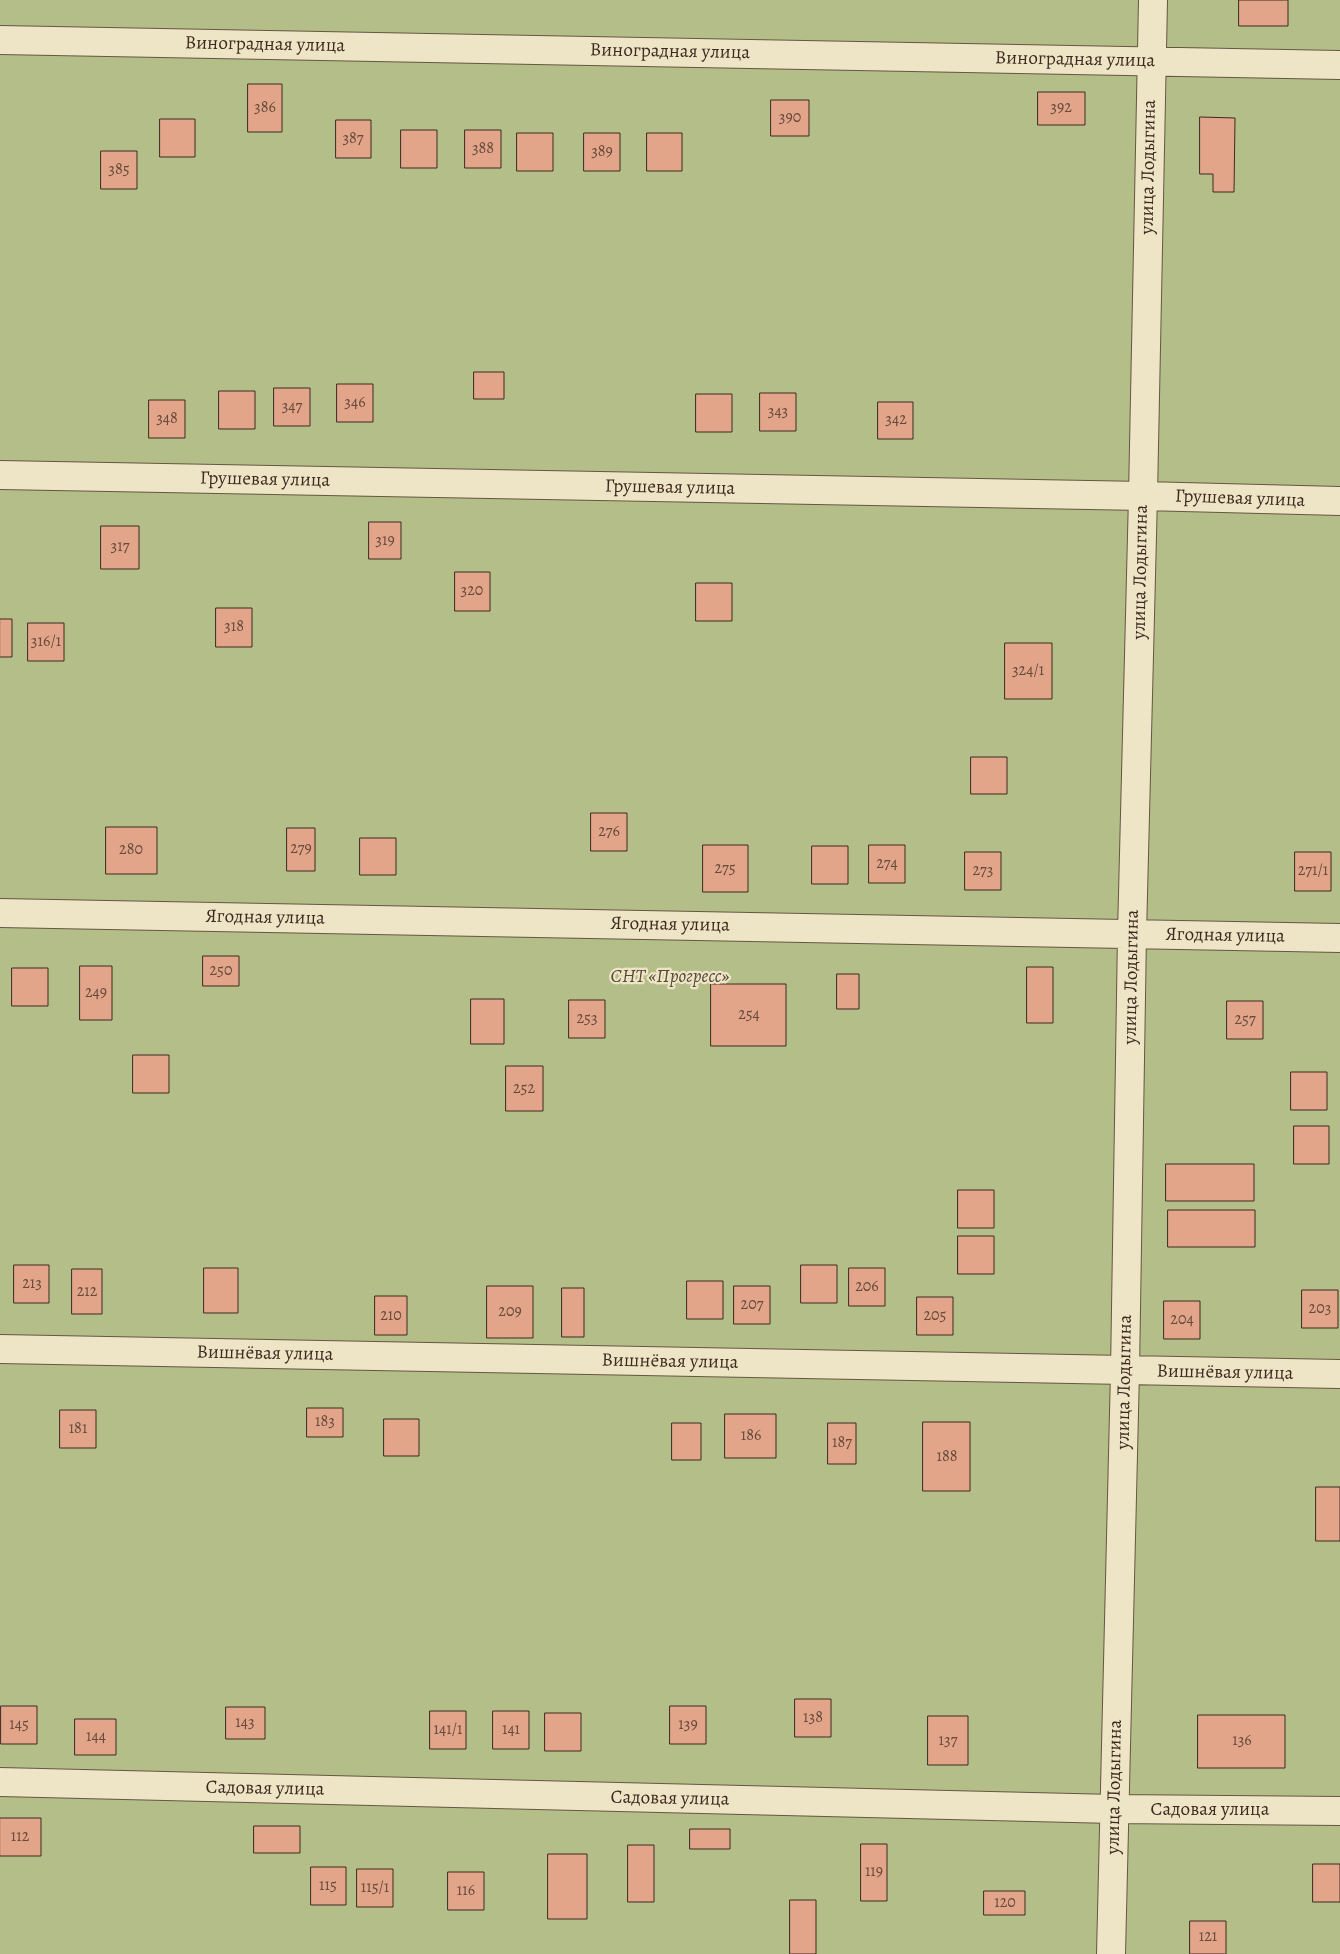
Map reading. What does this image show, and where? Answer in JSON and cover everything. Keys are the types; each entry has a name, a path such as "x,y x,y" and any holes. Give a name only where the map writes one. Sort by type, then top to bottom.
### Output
{"street":[{"name":"улица Лодыгина","path":"1111,1954 1153,0"},
{"name":"Виноградная улица","path":"0,40 1340,65"},
{"name":"Грушевая улица","path":"0,475 1340,501"},
{"name":"Ягодная улица","path":"0,913 1340,938"},
{"name":"Вишнёвая улица","path":"0,1349 1125,1372 1340,1374"},
{"name":"Садовая улица","path":"0,1782 1114,1810 1340,1811"}],"green space":[{"name":"СНТ «Прогресс»","path":"0,0 1340,0 1340,1954 0,1954"}],"building":[{"path":"1239,0 1288,0 1288,26 1239,26"},
{"path":"248,84 282,84 282,132 248,132"},
{"path":"1038,92 1085,92 1085,125 1038,125"},
{"path":"771,100 809,100 809,136 771,136"},
{"path":"1200,117 1235,118 1234,192 1213,192 1213,174 1200,174"},
{"path":"160,119 195,119 195,157 160,157"},
{"path":"336,120 371,120 371,158 336,158"},
{"path":"401,130 437,130 437,168 401,168"},
{"path":"465,130 501,130 501,168 465,168"},
{"path":"517,133 553,133 553,171 517,171"},
{"path":"584,133 620,133 620,171 584,171"},
{"path":"647,133 682,133 682,171 647,171"},
{"path":"101,151 137,151 137,189 101,189"},
{"path":"474,372 504,372 504,399 474,399"},
{"path":"337,384 373,384 373,422 337,422"},
{"path":"274,388 310,388 310,426 274,426"},
{"path":"219,391 255,391 255,429 219,429"},
{"path":"760,393 796,393 796,431 760,431"},
{"path":"696,394 732,394 732,432 696,432"},
{"path":"149,400 185,400 185,438 149,438"},
{"path":"878,402 913,402 913,439 878,439"},
{"path":"369,522 401,522 401,559 369,559"},
{"path":"101,526 139,526 139,569 101,569"},
{"path":"455,572 490,572 490,611 455,611"},
{"path":"696,583 732,583 732,621 696,621"},
{"path":"216,608 252,608 252,647 216,647"},
{"path":"0,619 12,619 12,657 0,657"},
{"path":"28,623 64,623 64,661 28,661"},
{"path":"1005,643 1052,643 1052,699 1005,699"},
{"path":"971,757 1007,757 1007,794 971,794"},
{"path":"591,813 627,813 627,851 591,851"},
{"path":"106,827 157,827 157,874 106,874"},
{"path":"287,828 315,828 315,871 287,871"},
{"path":"360,838 396,838 396,875 360,875"},
{"path":"703,845 748,845 748,892 703,892"},
{"path":"869,845 905,845 905,883 869,883"},
{"path":"812,846 848,846 848,884 812,884"},
{"path":"965,852 1001,852 1001,890 965,890"},
{"path":"1295,852 1331,852 1331,891 1295,891"},
{"path":"203,956 239,956 239,986 203,986"},
{"path":"80,966 112,966 112,1020 80,1020"},
{"path":"1027,967 1053,967 1053,1023 1027,1023"},
{"path":"12,968 48,968 48,1006 12,1006"},
{"path":"837,974 859,974 859,1009 837,1009"},
{"path":"711,984 786,984 786,1046 711,1046"},
{"path":"471,999 504,999 504,1044 471,1044"},
{"path":"569,1000 605,1000 605,1038 569,1038"},
{"path":"1227,1001 1263,1001 1263,1039 1227,1039"},
{"path":"133,1055 169,1055 169,1093 133,1093"},
{"path":"506,1066 543,1066 543,1111 506,1111"},
{"path":"1291,1072 1327,1072 1327,1110 1291,1110"},
{"path":"1294,1126 1329,1126 1329,1164 1294,1164"},
{"path":"1166,1164 1254,1164 1254,1201 1166,1201"},
{"path":"958,1190 994,1190 994,1228 958,1228"},
{"path":"1168,1210 1255,1210 1255,1247 1168,1247"},
{"path":"958,1236 994,1236 994,1274 958,1274"},
{"path":"14,1265 49,1265 49,1303 14,1303"},
{"path":"801,1265 837,1265 837,1303 801,1303"},
{"path":"204,1268 238,1268 238,1313 204,1313"},
{"path":"849,1268 885,1268 885,1306 849,1306"},
{"path":"72,1269 102,1269 102,1314 72,1314"},
{"path":"687,1281 723,1281 723,1319 687,1319"},
{"path":"487,1286 533,1286 533,1338 487,1338"},
{"path":"734,1286 770,1286 770,1324 734,1324"},
{"path":"562,1288 584,1288 584,1337 562,1337"},
{"path":"1302,1290 1338,1290 1338,1328 1302,1328"},
{"path":"375,1296 407,1296 407,1335 375,1335"},
{"path":"917,1297 953,1297 953,1335 917,1335"},
{"path":"1164,1301 1200,1301 1200,1339 1164,1339"},
{"path":"307,1408 343,1408 343,1437 307,1437"},
{"path":"60,1410 96,1410 96,1448 60,1448"},
{"path":"725,1414 776,1414 776,1458 725,1458"},
{"path":"384,1419 419,1419 419,1456 384,1456"},
{"path":"923,1422 970,1422 970,1491 923,1491"},
{"path":"672,1423 701,1423 701,1460 672,1460"},
{"path":"828,1423 856,1423 856,1464 828,1464"},
{"path":"1316,1487 1340,1487 1340,1541 1316,1541"},
{"path":"795,1699 831,1699 831,1737 795,1737"},
{"path":"1,1706 37,1706 37,1744 1,1744"},
{"path":"670,1706 706,1706 706,1744 670,1744"},
{"path":"226,1707 265,1707 265,1739 226,1739"},
{"path":"430,1711 466,1711 466,1749 430,1749"},
{"path":"493,1711 529,1711 529,1749 493,1749"},
{"path":"545,1713 581,1713 581,1751 545,1751"},
{"path":"1198,1715 1285,1715 1285,1768 1198,1768"},
{"path":"928,1716 968,1716 968,1765 928,1765"},
{"path":"75,1719 116,1719 116,1755 75,1755"},
{"path":"0,1818 41,1818 41,1856 0,1856"},
{"path":"254,1826 300,1826 300,1853 254,1853"},
{"path":"690,1829 730,1829 730,1849 690,1849"},
{"path":"861,1844 887,1844 887,1901 861,1901"},
{"path":"628,1845 654,1845 654,1902 628,1902"},
{"path":"548,1854 587,1854 587,1919 548,1919"},
{"path":"1313,1864 1340,1864 1340,1902 1313,1902"},
{"path":"311,1867 346,1867 346,1905 311,1905"},
{"path":"357,1869 393,1869 393,1907 357,1907"},
{"path":"448,1872 484,1872 484,1910 448,1910"},
{"path":"984,1891 1025,1891 1025,1915 984,1915"},
{"path":"790,1900 816,1900 816,1954 790,1954"},
{"path":"1190,1921 1226,1921 1226,1954 1190,1954"}]}
